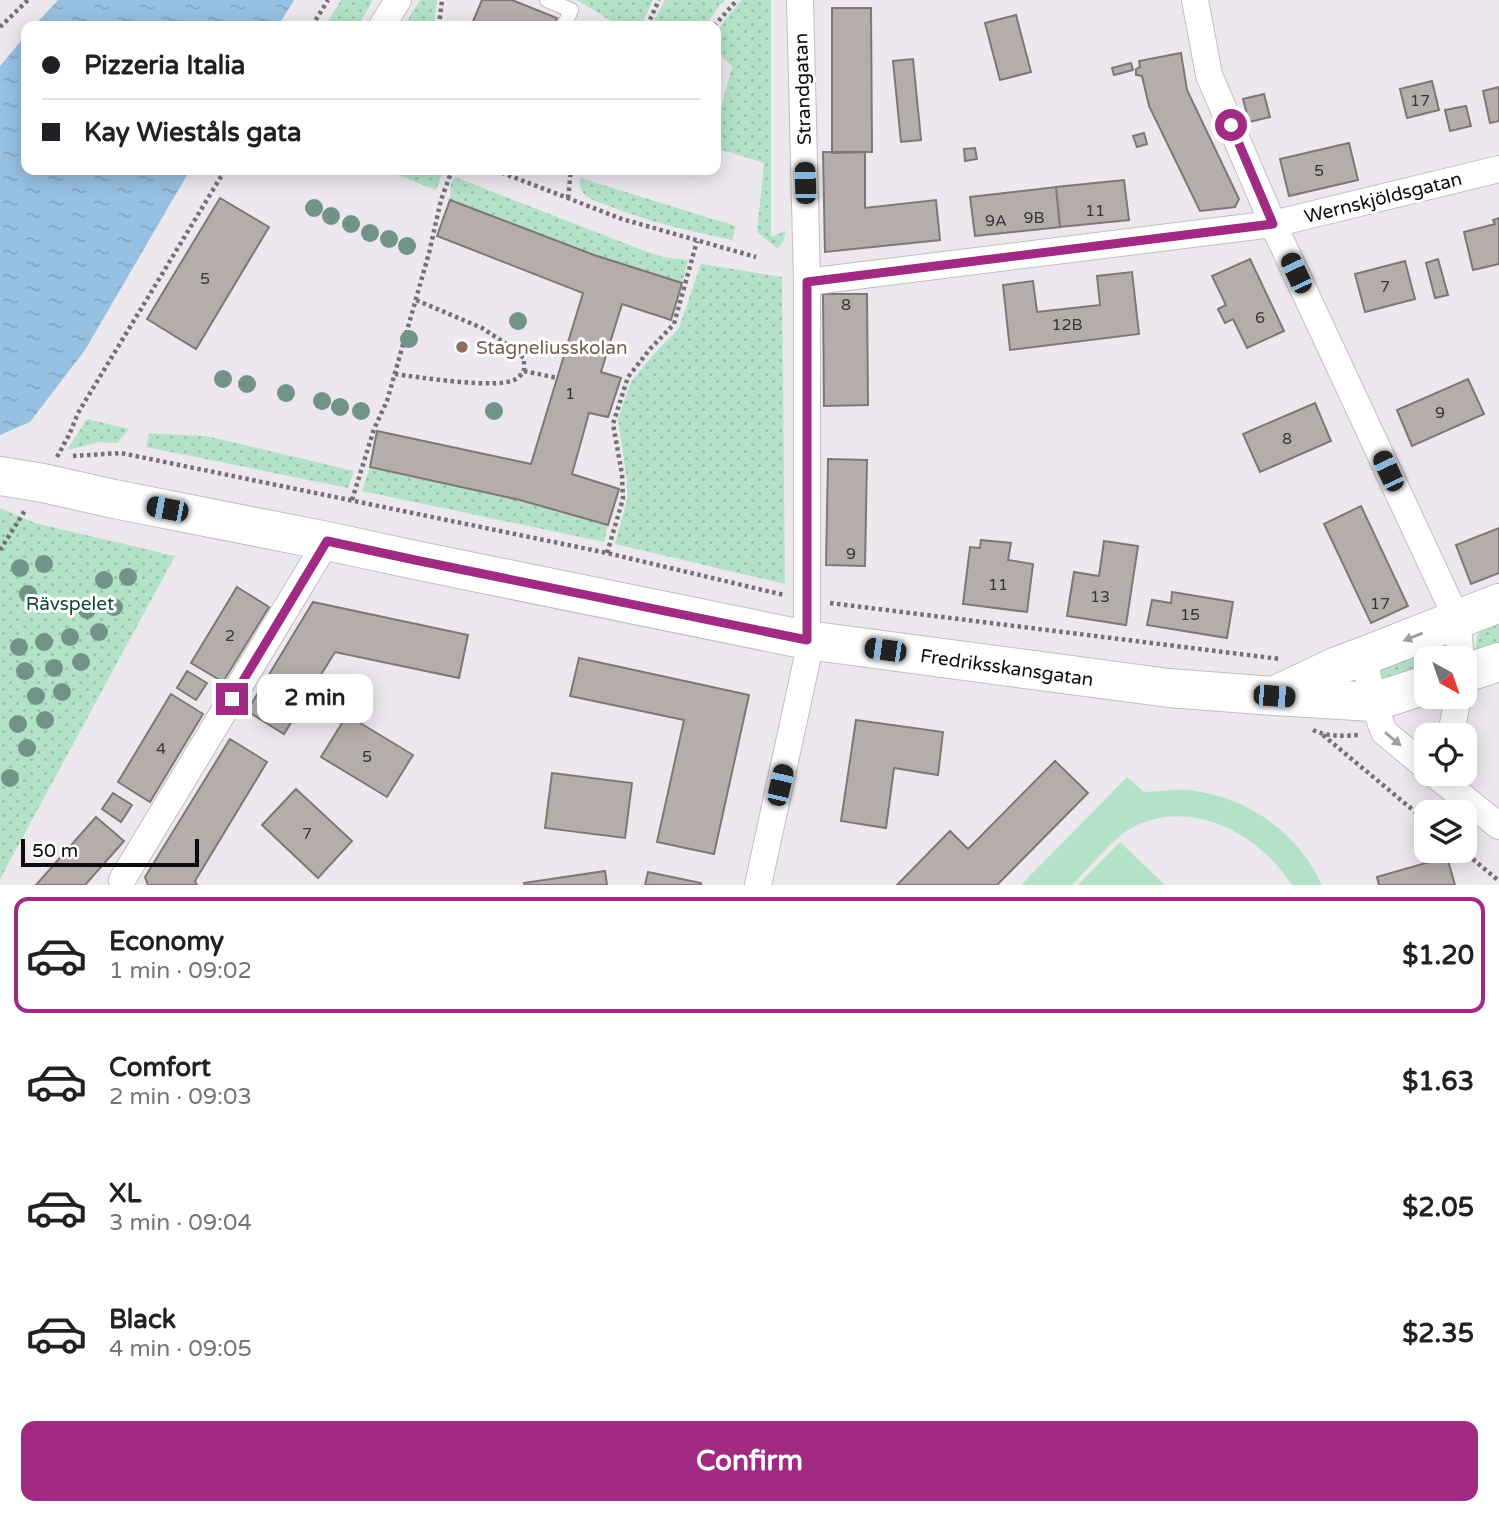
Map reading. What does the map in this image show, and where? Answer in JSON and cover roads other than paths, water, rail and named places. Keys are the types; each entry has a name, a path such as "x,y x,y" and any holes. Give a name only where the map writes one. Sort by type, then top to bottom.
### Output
{"main road":[{"name":"Fredriksskansgatan","path":"0,476 807,640 1169,688 1373,702"},
{"path":"1274,696 1336,666 1499,603"},
{"path":"1477,669 1499,662"},
{"path":"1373,702 1414,689"}],"street":[{"path":"385,21 398,0"},
{"name":"Strandgatan","path":"758,885 807,660 807,282 800,0"},
{"path":"1195,0 1209,75 1273,224 1457,619 1460,646"},
{"name":"Wernskjöldsgatan","path":"807,282 1273,224 1499,169"},
{"path":"122,880 327,541"},
{"path":"1364,656 1373,702 1384,732 1414,755"},
{"path":"1452,786 1499,826"}],"lane":[{"path":"547,0 571,10 566,21"}],"water":[{"path":"58,0 294,0 281,21 39,21"},
{"path":"21,41 21,175 187,175 85,350 30,422 0,435 0,66"}],"place":[{"name":"Stagneliusskolan","path":"462,347"}],"park label":[{"name":"Rävspelet","path":"70,603"}]}
